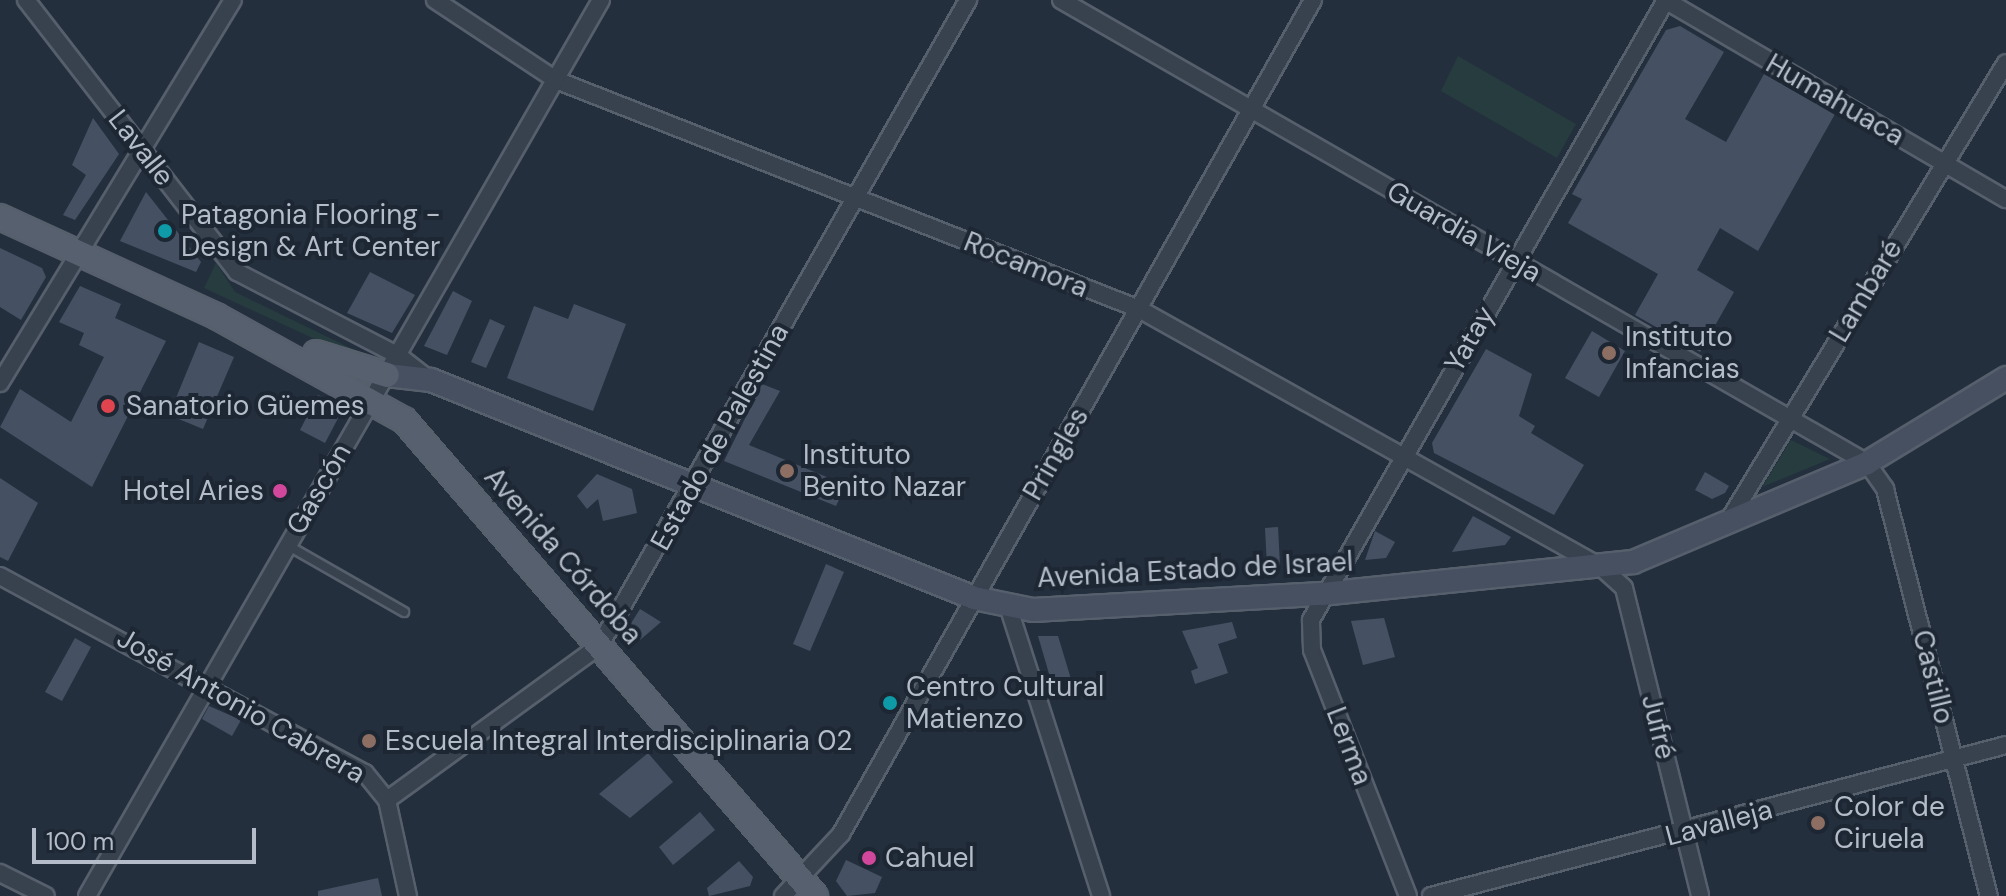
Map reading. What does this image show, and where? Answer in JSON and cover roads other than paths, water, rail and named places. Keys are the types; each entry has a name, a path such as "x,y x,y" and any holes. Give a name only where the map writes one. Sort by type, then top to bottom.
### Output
{"main road":[{"name":"Avenida Córdoba","path":"0,217 216,316 372,397 404,420 810,891"},
{"name":"Avenida Córdoba","path":"216,316 393,365"},
{"name":"Avenida Estado de Israel","path":"393,365 974,598 1009,609 1322,594 1633,562 1867,463 2006,378"}],"street":[{"name":"Lavalle","path":"26,0 249,282 393,365"},
{"path":"0,383 82,256 233,0"},
{"name":"Rocamora","path":"435,0 556,80 1139,309 1601,567"},
{"name":"Gascón","path":"87,896 206,681 393,365 601,0"},
{"name":"Estado de Palestina","path":"387,800 600,645 968,0"},
{"name":"Guardia Vieja","path":"1061,0 1867,463"},
{"name":"Pringles","path":"783,896 810,891 1313,0"},
{"name":"Humahuaca","path":"1666,0 2006,199"},
{"name":"Yatay","path":"1322,594 1666,0"},
{"name":"Lambaré","path":"1729,520 2006,63"},
{"name":"Castillo","path":"1867,463 1885,489 1989,896"},
{"name":"Jufré","path":"1601,567 1624,588 1700,896"},
{"name":"José Antonio Cabrera","path":"0,576 206,681 365,773 387,800 408,896"},
{"name":"Lerma","path":"1322,594 1311,620 1312,650 1408,896"},
{"path":"1009,609 1101,896"},
{"name":"Lavalleja","path":"1431,896 1683,833 2006,745"},
{"path":"0,873 46,896"}],"lane":[{"path":"286,545 404,612"}],"place":[{"name":"Patagonia Flooring - Design & Art Center","path":"165,231"},
{"name":"Instituto Infancias","path":"1609,353"},
{"name":"Sanatorio Güemes","path":"108,406"},
{"name":"Instituto Benito Nazar","path":"787,471"},
{"name":"Hotel Aries","path":"280,491"},
{"name":"Centro Cultural Matienzo","path":"890,703"},
{"name":"Escuela Integral Interdisciplinaria 02","path":"369,741"},
{"name":"Color de Ciruela","path":"1818,823"},
{"name":"Cahuel","path":"869,858"}]}
